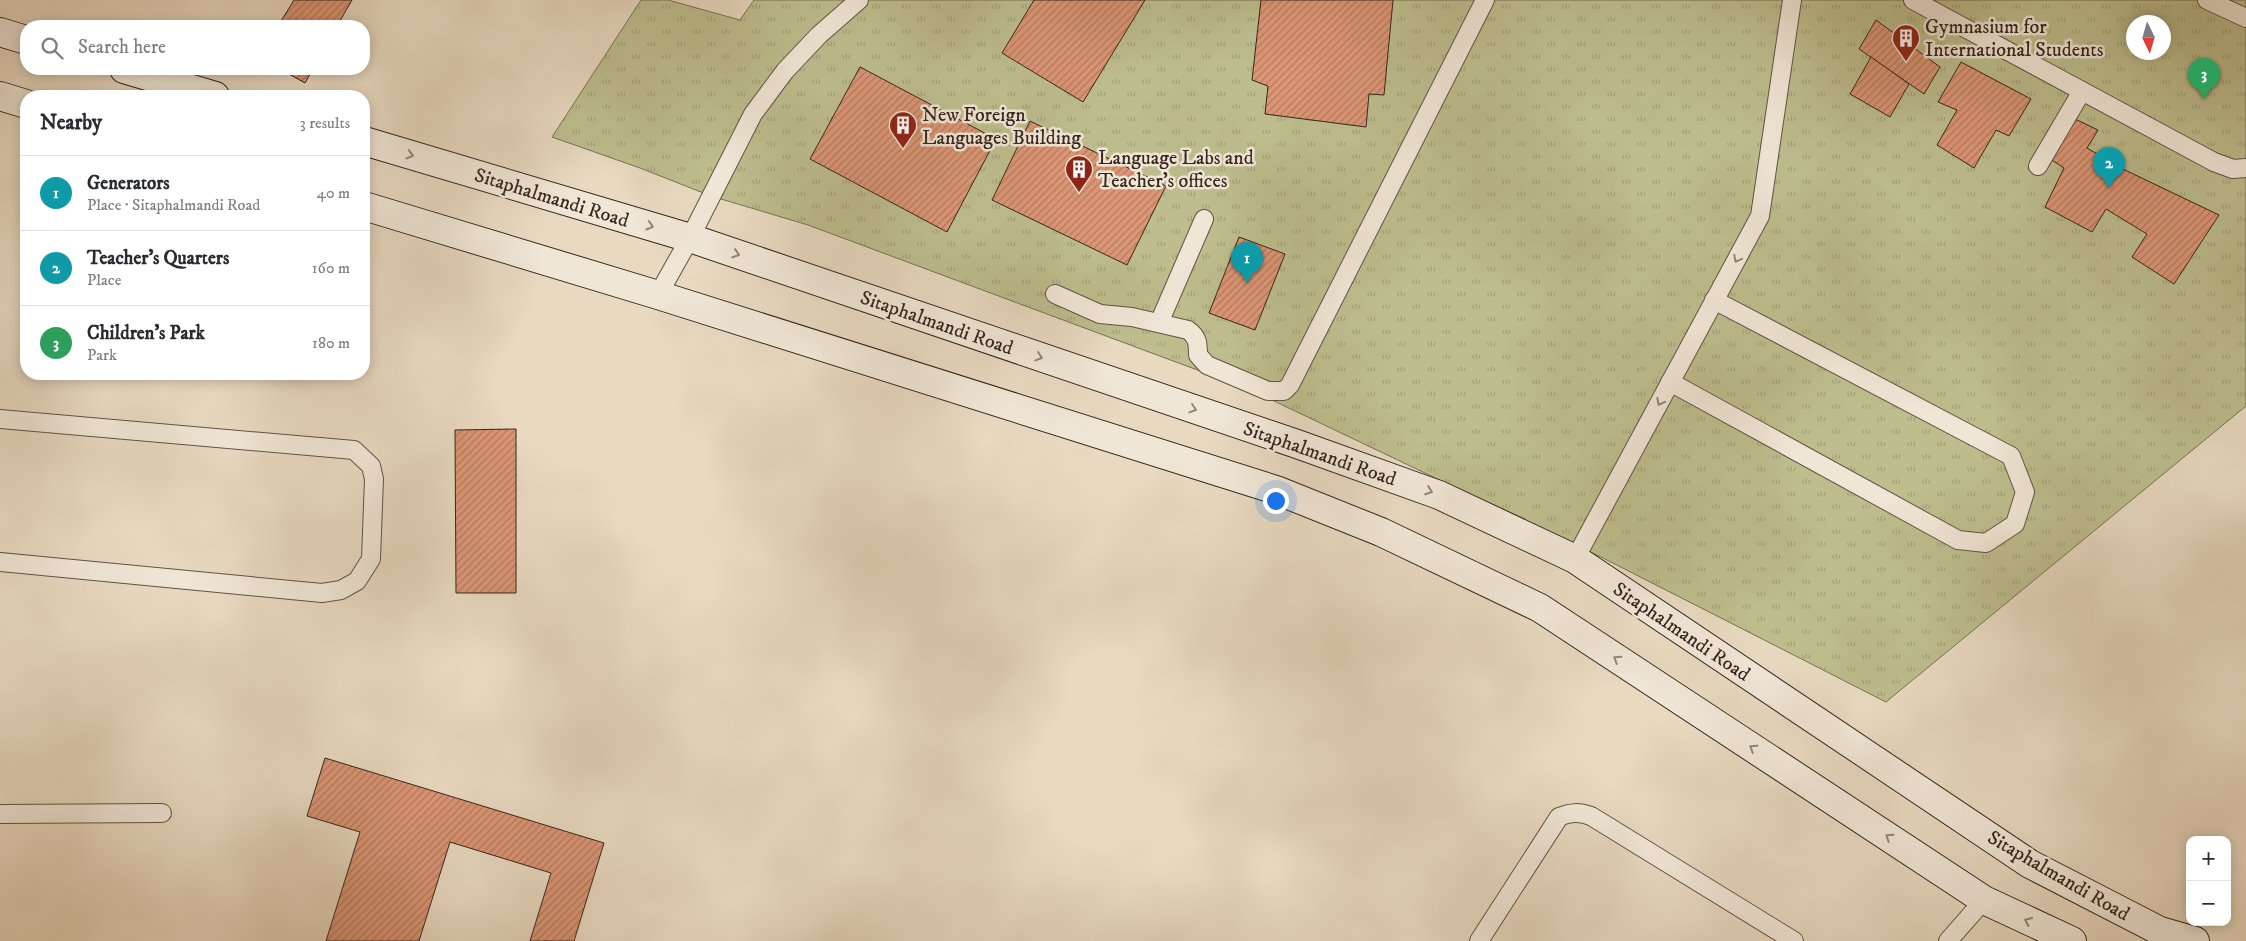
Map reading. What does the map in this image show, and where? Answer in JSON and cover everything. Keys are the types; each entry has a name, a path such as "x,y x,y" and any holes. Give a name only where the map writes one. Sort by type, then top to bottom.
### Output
{"main road":[{"path":"0,32 20,38"},
{"path":"144,75 196,90"},
{"path":"0,96 20,102"},
{"name":"Sitaphalmandi Road","path":"370,143 690,238 1288,441 1430,492 1575,559 2030,864 2160,931 2195,941"},
{"path":"370,208 658,295 1276,490 1381,532 1540,608 1984,900 2072,941"}],"lane":[{"path":"658,295 690,238 753,114 785,71 819,35 859,0"},
{"path":"1055,294 1100,314 1132,317 1188,330 1195,335 1198,344 1198,355 1207,365 1268,391 1284,391 1294,376 1485,0"},
{"path":"1575,559 1760,216 1792,0"},
{"path":"1913,0 2214,162 2233,169 2246,168"},
{"path":"2207,0 2246,18"},
{"path":"2038,166 2082,91"},
{"path":"1158,322 1204,219"},
{"path":"1670,382 1958,540 1986,543 2015,524 2025,492 2011,456 1714,300"},
{"path":"0,419 354,450 371,466 374,479 370,559 357,581 341,590 322,593 0,562"},
{"path":"1479,941 1559,817 1570,812 1591,816 1794,941"},
{"path":"0,814 162,813"},
{"path":"1948,941 1984,900"}],"green space":[{"path":"641,0 668,0 740,20 754,0 2246,0 2246,406 1886,702 1603,558 1251,390 808,225 711,196 640,168 552,137"}],"building":[{"path":"294,0 352,0 340,20 282,20"},
{"path":"1034,0 1145,0 1083,102 1002,53"},
{"path":"1261,0 1393,0 1384,95 1369,94 1366,127 1265,114 1268,86 1252,80"},
{"name":"Gymnasium for International Students","path":"1876,20 1940,67 1924,94 1859,49"},
{"path":"1871,57 1909,84 1890,117 1850,94"},
{"path":"1961,62 2031,99 2009,136 1996,130 1974,168 1937,145 1957,110 1938,102"},
{"name":"New Foreign Languages Building","path":"860,67 996,139 947,232 810,159"},
{"path":"291,75 310,75 305,83"},
{"path":"2073,118 2098,130 2087,148 2125,170 2219,215 2174,284 2132,257 2147,234 2106,209 2092,232 2045,207 2064,168 2049,158"},
{"name":"Language Labs and Teacher's offices","path":"1030,121 1166,186 1127,265 992,200"},
{"path":"1239,237 1285,254 1255,330 1209,313"},
{"path":"516,429 516,593 456,593 455,430"},
{"path":"325,758 604,843 574,941 530,941 551,873 450,842 419,941 326,941 360,832 307,816"}],"place":[{"name":"Gymnasium for International Students","path":"1906,62"},
{"name":"Children's Park","path":"2204,99"},
{"name":"New Foreign Languages Building","path":"903,149"},
{"name":"Teacher's Quarters","path":"2109,188"},
{"name":"Language Labs and Teacher's offices","path":"1079,193"},
{"name":"Generators","path":"1247,283"}]}
